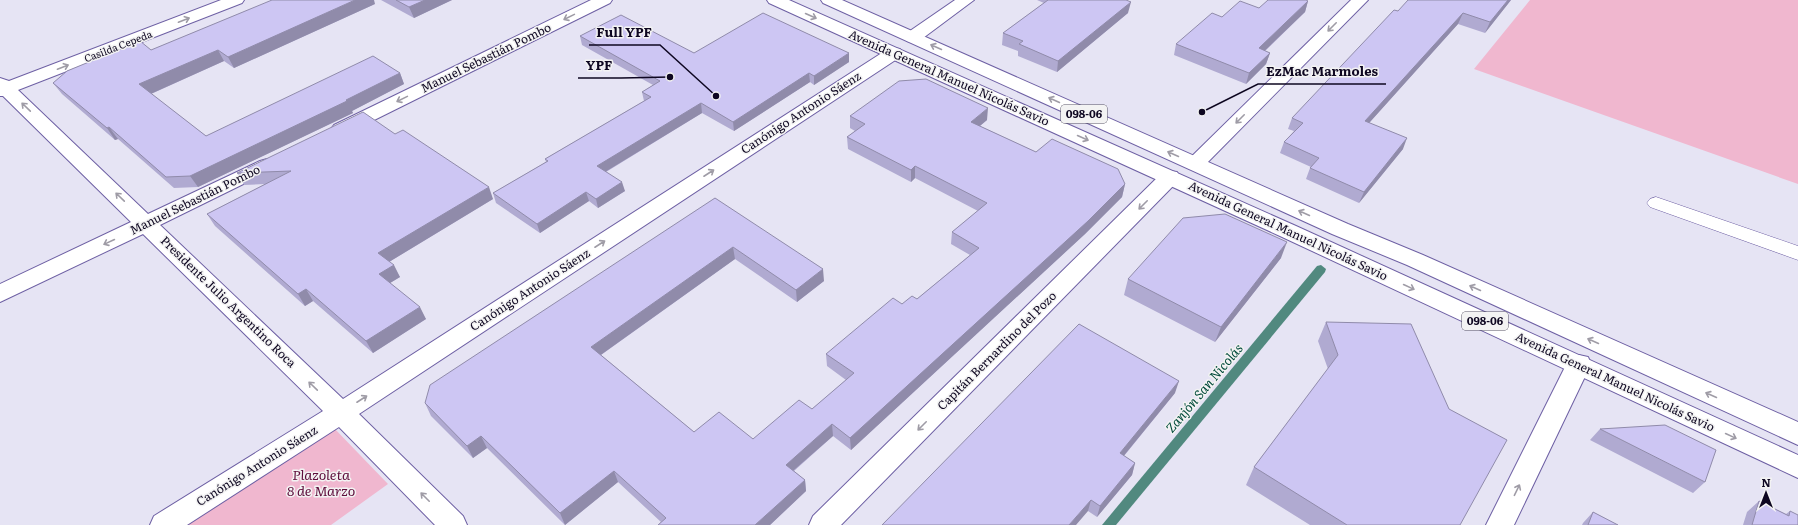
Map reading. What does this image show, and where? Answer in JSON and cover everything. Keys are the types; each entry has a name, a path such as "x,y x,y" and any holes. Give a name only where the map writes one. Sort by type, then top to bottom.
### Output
{"street":[{"name":"Casilda Cepeda","path":"2,87 236,0"},
{"name":"Manuel Sebastián Pombo","path":"324,137 604,0"},
{"name":"Avenida General Manuel Nicolás Savio","path":"775,0 1170,177 1579,364 1798,467"},
{"name":"Avenida General Manuel Nicolás Savio","path":"829,0 913,36 1195,164 1415,260 1798,434"},
{"path":"913,36 966,0"},
{"path":"1195,164 1360,0"},
{"name":"Canónigo Antonio Sáenz","path":"164,525 341,413 894,53"},
{"name":"Presidente Julio Argentino Roca","path":"2,87 147,224 341,413 453,525"},
{"name":"Manuel Sebastián Pombo","path":"0,294 281,158"},
{"name":"Capitán Bernardino del Pozo","path":"823,525 1170,177"},
{"path":"1500,525 1579,364"}],"lane":[{"path":"1656,204 1798,253"}],"green space":[{"path":"1530,0 1798,0 1798,184 1474,69"},
{"name":"Plazoleta 8 de Marzo","path":"333,427 388,484 331,525 186,525"}],"building":[{"path":"272,0 355,0 228,57 218,50 139,84 206,136 373,56 400,73 346,100 347,101 190,176 166,177 109,127 107,128 53,83 67,71 140,41 151,50"},
{"path":"396,0 425,0 409,7"},
{"path":"1048,0 1126,0 1131,2 1058,61 1019,44 1023,41 1003,33"},
{"path":"1268,0 1308,1 1259,48 1270,53 1249,73 1176,44 1212,13 1222,17 1240,1 1259,8"},
{"path":"1408,0 1508,0 1490,22 1463,13 1365,121 1407,138 1364,192 1310,168 1319,158 1284,142 1303,123 1292,118 1394,10 1398,11"},
{"path":"763,13 849,53 814,76 809,73 733,122 701,103 597,166 622,182 596,199 586,192 537,224 493,193 548,161 545,159 651,97 642,92 660,81 580,36 621,15 694,53"},
{"path":"926,79 988,108 971,122 1036,152 1052,139 1118,169 1125,184 1088,221 850,438 832,424 786,465 805,480 755,525 658,525 666,518 614,471 560,513 481,436 467,446 425,403 430,385 715,198 823,269 796,290 733,247 591,347 694,432 719,412 753,439 799,400 812,409 854,373 826,354 893,298 902,304 912,296 917,299 979,248 952,232 987,203 915,166 911,170 847,137 865,124 850,116 899,81"},
{"path":"363,112 395,134 403,130 489,187 378,253 394,265 379,274 420,307 366,341 306,289 298,294 207,214 291,171 237,173"},
{"path":"1225,214 1287,242 1221,327 1128,279 1183,218"},
{"path":"1326,322 1411,324 1449,409 1507,440 1460,525 1347,525 1254,467 1338,355"},
{"path":"1079,324 1179,381 1120,453 1135,463 1100,506 1091,500 1069,525 882,525"},
{"path":"1665,425 1716,450 1705,482 1600,429"},
{"path":"1759,501 1789,516 1790,511 1798,515 1798,525 1752,525"},
{"path":"1593,512 1618,525 1588,525"}],"waterway":[{"name":"Zanjón San Nicolás","path":"1108,525 1321,269"}],"place":[{"name":"YPF","path":"670,77"},
{"name":"Full YPF","path":"716,96"},
{"name":"EzMac Marmoles","path":"1202,112"}]}
